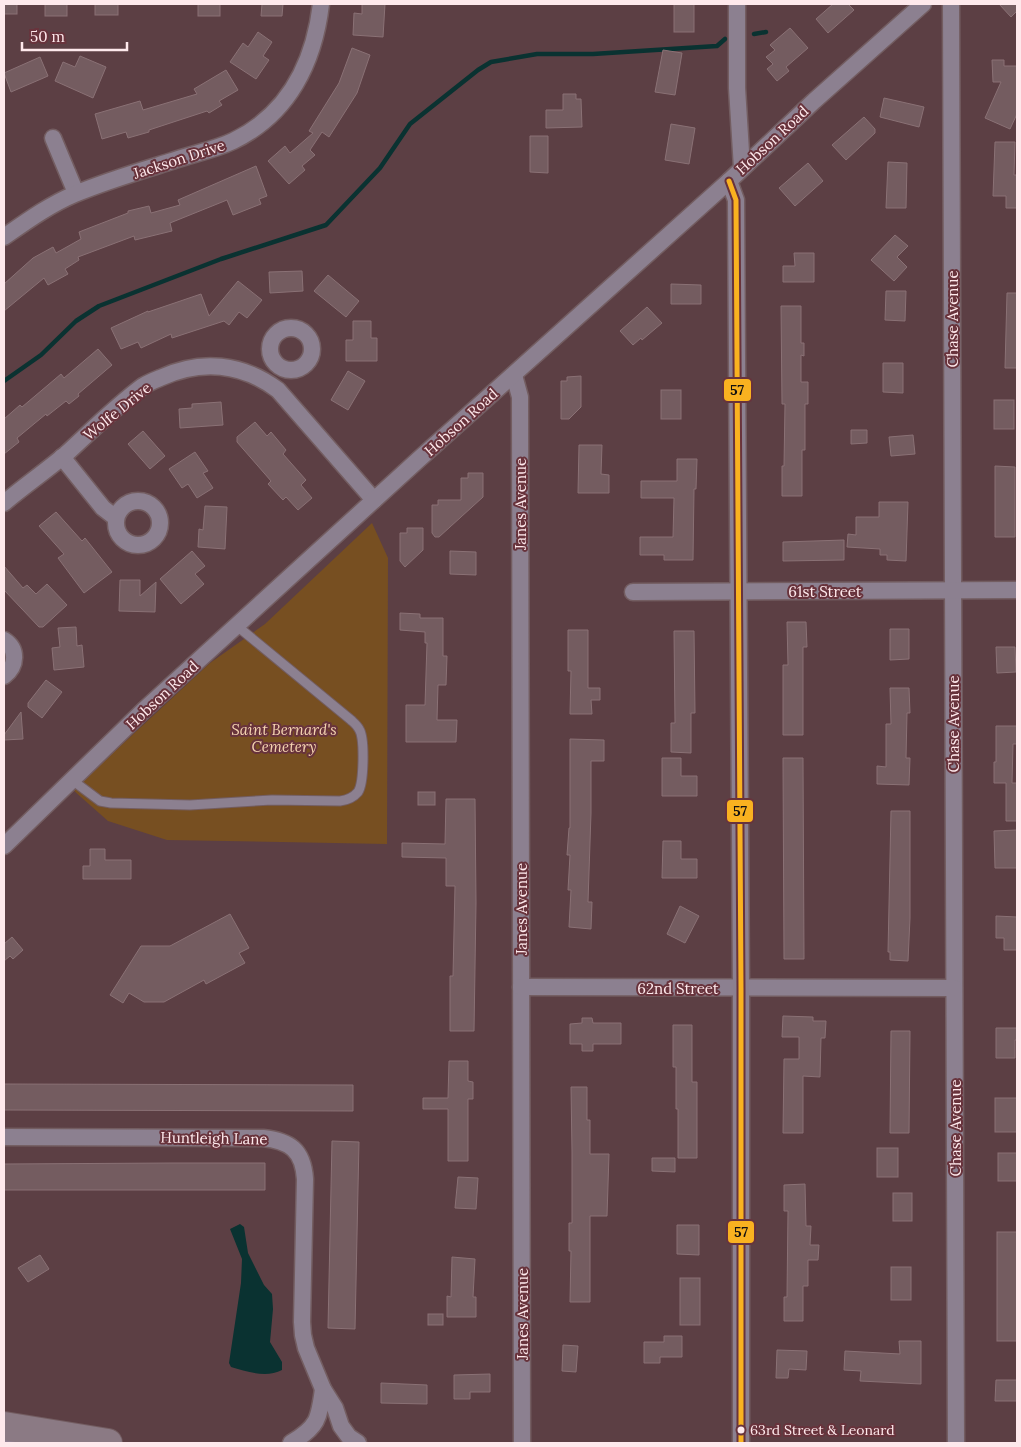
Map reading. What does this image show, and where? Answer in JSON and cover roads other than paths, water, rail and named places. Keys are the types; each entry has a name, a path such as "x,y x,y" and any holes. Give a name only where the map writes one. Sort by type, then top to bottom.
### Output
{"highway":[{"path":"4,1426 108,1443"}],"main road":[{"path":"4,1442 78,1443"}],"street":[{"name":"Jackson Drive","path":"4,237 47,207 76,194 172,160 218,148 258,126 288,96 300,77 314,43 321,4"},
{"path":"737,4 737,88 742,168"},
{"name":"Hobson Road","path":"4,846 144,710 729,181 814,100 923,4"},
{"name":"Chase Avenue","path":"951,4 956,1443"},
{"path":"53,138 76,194"},
{"path":"729,181 736,200 741,988 741,1443"},
{"name":"Wolfe Drive","path":"4,503 62,458 145,385 176,371 206,366 223,367 244,372 266,381 278,390 374,500"},
{"path":"266,381 278,366"},
{"name":"Janes Avenue","path":"514,374 520,396 522,1443"},
{"path":"62,458 103,508 116,518"},
{"name":"61st Street","path":"634,592 1017,590"},
{"path":"4,640 11,645 14,658 10,671 4,676"},
{"name":"62nd Street","path":"521,987 954,988"},
{"name":"Huntleigh Lane","path":"4,1137 263,1138 279,1140 292,1147 300,1157 304,1167 305,1179 303,1335 306,1348 323,1389 335,1408 341,1426 349,1437 358,1443"},
{"name":"Huntleigh Lane","path":"291,1443 306,1435 320,1416 323,1389"}],"lane":[{"path":"72,780 100,801 110,803 190,805 272,800 340,801 349,800 356,794 361,786 362,740 359,729 351,720 238,626"}],"water":[{"path":"240,1224 244,1227 248,1253 264,1285 272,1294 273,1309 270,1342 282,1362 282,1370 270,1374 250,1372 231,1367 229,1363 241,1283 242,1259 230,1229"}],"waterway":[{"path":"754,34 766,32"},
{"path":"4,381 41,355 76,321 99,306 221,259 326,225 380,168 410,124 478,70 491,62 537,54 593,54 717,46 725,39"}],"place":[{"name":"63rd Street & Leonard","path":"741,1430"}],"park label":[{"name":"Saint Bernard's Cemetery","path":"284,738"}]}
